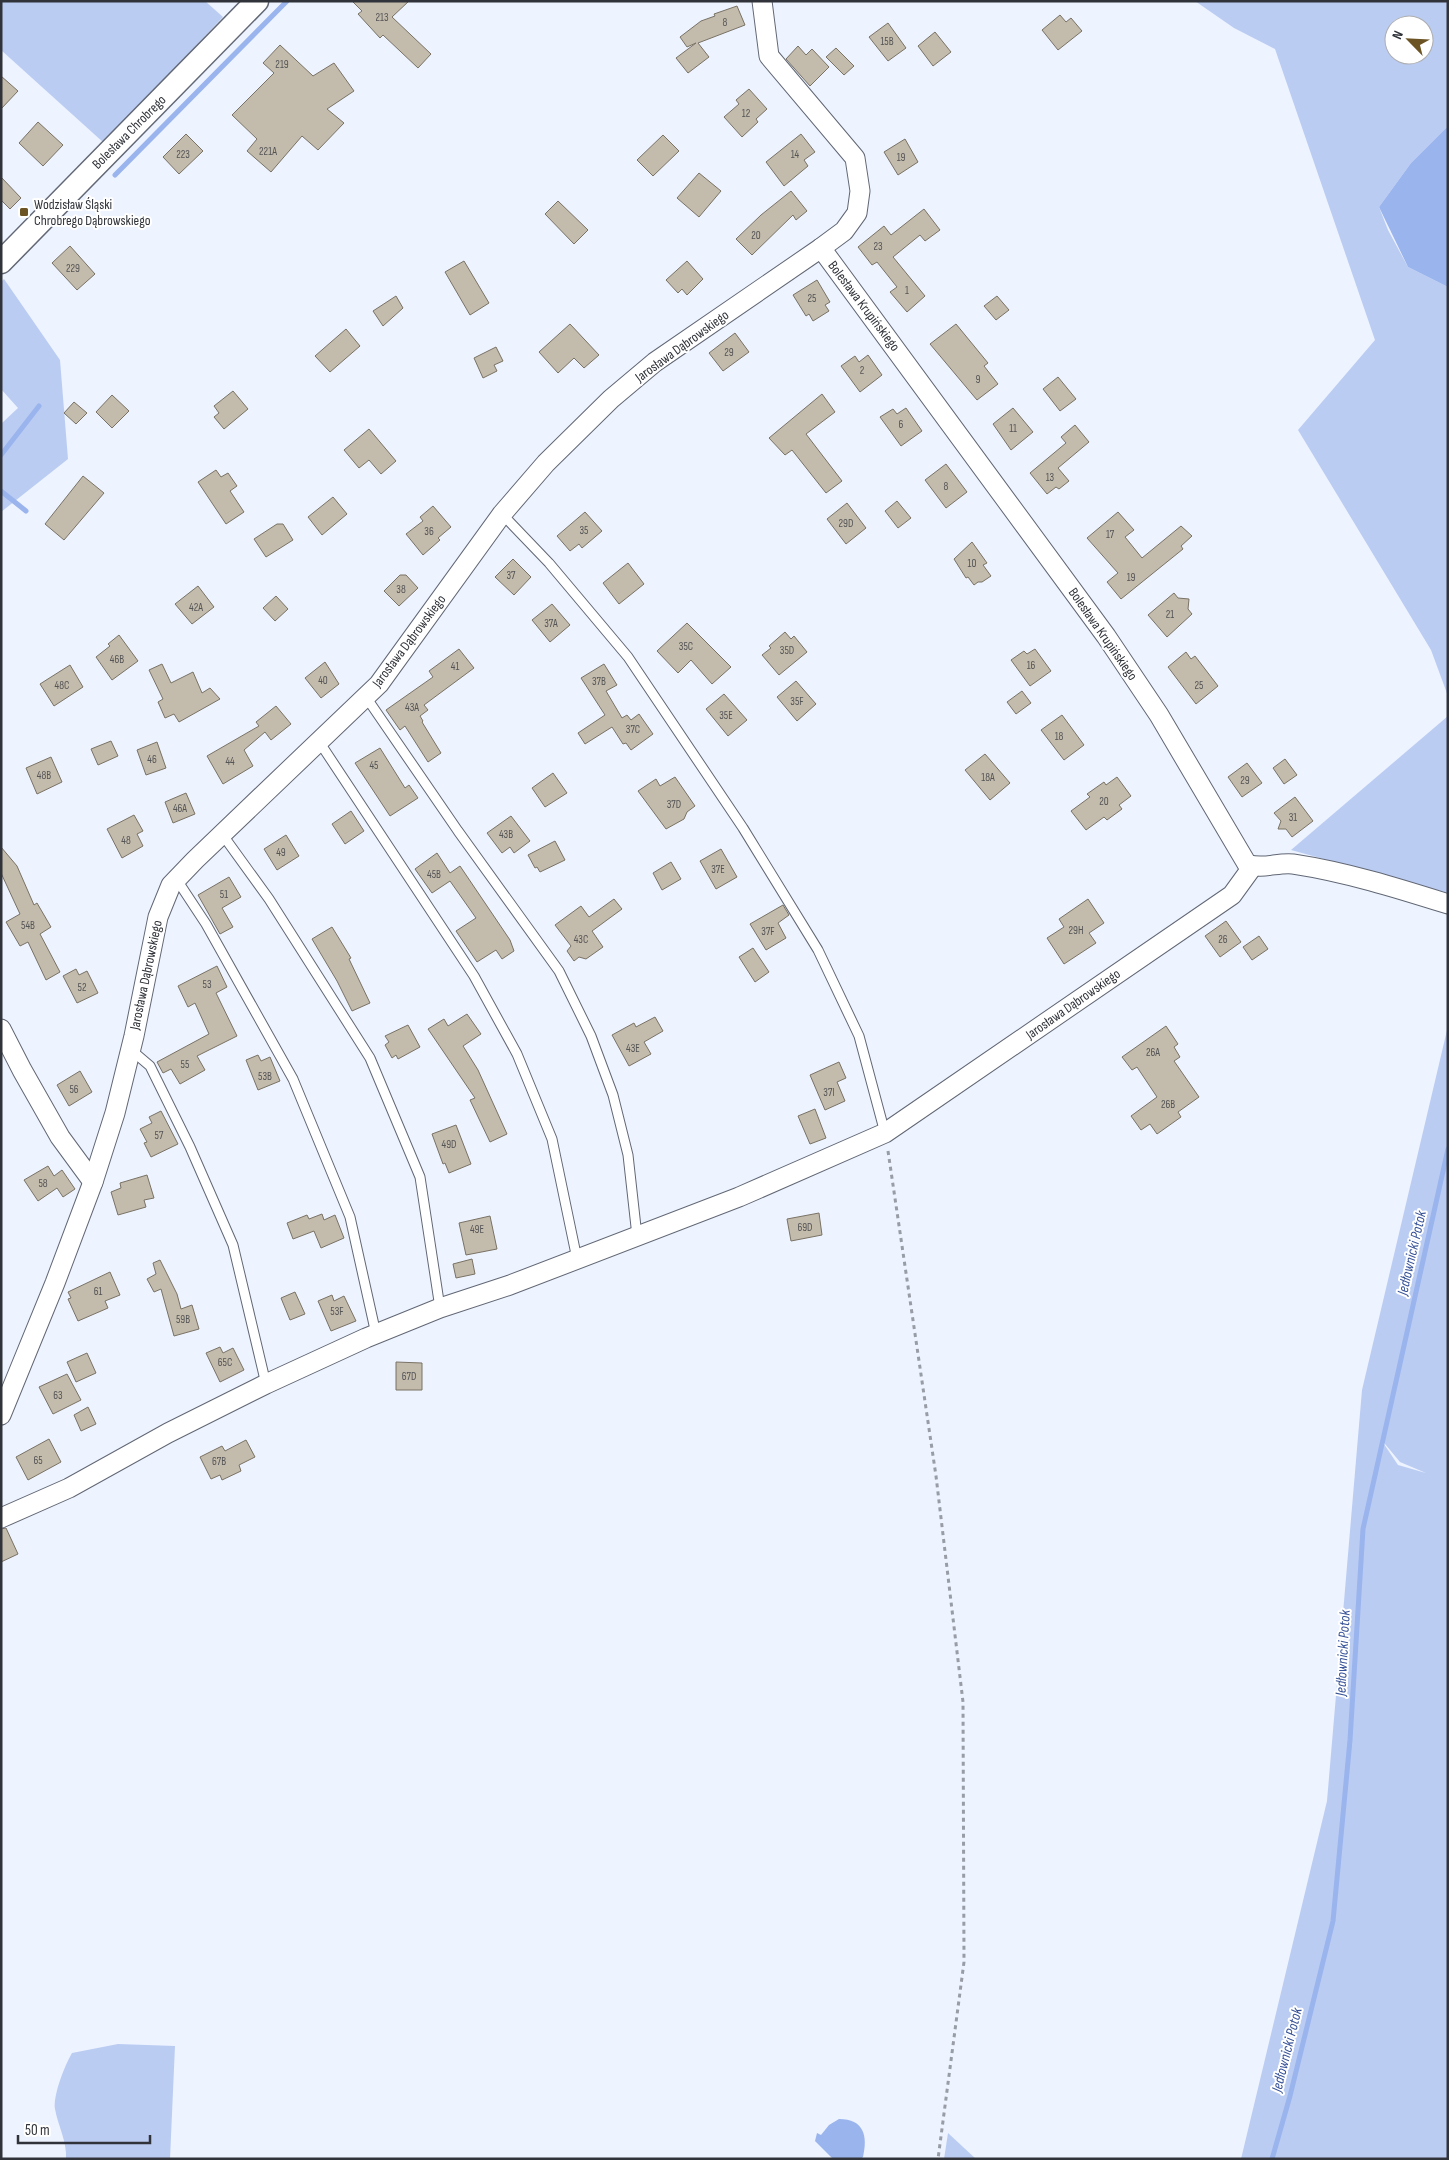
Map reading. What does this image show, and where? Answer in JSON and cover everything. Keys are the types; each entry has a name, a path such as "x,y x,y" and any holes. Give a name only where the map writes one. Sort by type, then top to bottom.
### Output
{"street":[{"name":"Bolesława Chrobrego","path":"1,262 257,1"},
{"name":"Jarosława Dąbrowskiego","path":"1,1416 55,1283 93,1182 115,1113 158,916 171,885 379,684 502,514 546,463 655,362 844,231 856,213 860,191 855,158 769,56 762,1"},
{"name":"Bolesława Krupińskiego","path":"821,248 1106,636 1160,715 1247,864 1253,866"},
{"path":"1253,866 1291,863 1379,883 1448,904"},
{"name":"Jarosława Dąbrowskiego","path":"1,1518 69,1488 168,1433 266,1384 376,1334 440,1308 510,1285 739,1197 885,1134 1232,895 1253,866"},
{"path":"1,1029 60,1136 93,1182"}],"lane":[{"path":"502,514 549,563 628,657 744,828 818,950 859,1036 885,1134"},
{"path":"366,697 458,831 559,971 591,1036 613,1095 628,1155 637,1236"},
{"path":"320,743 474,976 517,1054 552,1139 577,1259"},
{"path":"222,834 270,899 370,1058 420,1177 440,1308"},
{"path":"177,880 206,924 293,1079 350,1217 376,1334"},
{"path":"130,1049 150,1066 190,1147 233,1245 266,1384"}],"path":[{"path":"885,1134 936,1476 964,1702 964,1962 938,2159"}],"shaded area":[{"path":"1,1 205,1 223,17 104,143 1,50"},
{"path":"1195,1 1448,1 1448,126 1411,163 1379,207 1388,230 1408,267 1448,287 1448,696 1431,650 1298,430 1375,340 1275,49 1234,28"},
{"path":"1448,126 1448,287 1408,267 1379,207 1411,163"},
{"path":"4,279 60,360 68,459 1,512 1,424 18,408 1,389 1,282"},
{"path":"1448,716 1448,893 1291,850"},
{"path":"1448,1026 1448,2159 1241,2159 1327,1801 1362,1390","holes":["1380,1438 1400,1462 1426,1473 1398,1465"]},
{"path":"118,2044 175,2046 170,2159 66,2159 64,2140 56,2115 55,2103 60,2080 66,2065 72,2053"},
{"path":"839,2119 854,2122 862,2130 865,2142 861,2159 833,2159 815,2141 817,2133 821,2135 829,2125"},
{"path":"948,2133 976,2159 944,2159"}],"building":[{"path":"352,1 409,1 392,17 431,54 418,68 383,35 380,38 358,14 362,11"},
{"path":"737,6 745,25 698,43 709,57 688,73 676,58 696,43 687,47 680,37 701,21"},
{"path":"1060,15 1066,22 1071,18 1082,31 1058,50 1042,30"},
{"path":"888,23 906,48 888,61 869,37"},
{"path":"935,32 951,52 933,66 918,46"},
{"path":"280,45 313,76 334,63 354,91 327,109 344,123 318,150 302,136 271,172 247,151 257,139 232,115 274,73 263,63"},
{"path":"798,46 806,55 812,49 829,67 810,86 786,59"},
{"path":"836,48 854,66 844,75 826,57"},
{"path":"1,76 18,91 1,109"},
{"path":"749,89 767,109 756,119 758,122 742,137 724,117 739,104 736,100"},
{"path":"38,122 63,145 43,166 19,143"},
{"path":"186,134 203,151 179,174 163,157"},
{"path":"801,134 815,152 804,160 808,166 784,186 766,162"},
{"path":"663,135 679,151 653,176 637,160"},
{"path":"905,139 918,162 898,175 884,152"},
{"path":"699,173 721,191 699,217 677,198"},
{"path":"1,177 21,198 10,209 1,200"},
{"path":"791,191 807,211 796,220 793,215 752,255 736,239 761,215"},
{"path":"558,201 588,230 574,244 545,214"},
{"path":"924,209 940,230 925,241 920,235 893,257 925,296 907,312 890,292 897,287 877,262 872,265 858,247 884,226 891,235"},
{"path":"70,246 95,274 77,290 52,263"},
{"path":"464,261 489,303 470,315 445,272"},
{"path":"687,261 703,279 687,295 682,289 678,293 666,280"},
{"path":"817,280 830,302 825,305 829,311 813,321 809,314 806,316 793,295"},
{"path":"396,296 403,308 383,326 373,311"},
{"path":"997,296 1009,310 996,320 984,306"},
{"path":"570,324 599,355 584,368 574,358 558,373 539,352"},
{"path":"956,324 988,363 984,366 998,384 977,400 930,344"},
{"path":"346,329 360,346 330,372 315,356"},
{"path":"735,333 749,352 723,371 709,353"},
{"path":"496,347 503,361 494,365 497,371 483,378 474,358"},
{"path":"868,355 882,375 860,392 841,366 855,356 859,362"},
{"path":"1058,377 1076,399 1060,411 1043,389"},
{"path":"233,391 248,409 224,429 214,417 219,413 214,406"},
{"path":"822,394 835,412 806,434 842,481 826,493 792,450 785,455 769,438"},
{"path":"112,395 129,411 112,428 96,412"},
{"path":"74,402 87,413 76,424 64,413"},
{"path":"906,408 922,431 901,446 880,417 893,409 897,414"},
{"path":"1013,408 1033,432 1011,450 993,424"},
{"path":"1075,425 1089,442 1058,468 1069,481 1059,489 1056,487 1047,494 1030,473 1066,443 1061,437"},
{"path":"369,429 396,461 381,474 369,460 359,468 344,450"},
{"path":"946,464 967,492 946,508 925,480"},
{"path":"216,470 221,477 228,473 237,486 230,491 244,512 226,524 198,482"},
{"path":"83,476 104,493 64,540 45,524"},
{"path":"333,497 347,514 322,535 308,517"},
{"path":"897,501 911,518 898,528 885,511"},
{"path":"847,503 866,528 846,544 827,519"},
{"path":"433,506 451,527 423,555 406,534 423,521 420,517"},
{"path":"585,512 602,531 582,548 579,544 570,551 557,536"},
{"path":"1118,512 1134,530 1125,537 1142,558 1181,526 1192,536 1181,546 1183,549 1121,599 1107,582 1118,573 1087,538"},
{"path":"277,524 283,524 293,540 266,557 254,539"},
{"path":"972,542 987,563 983,565 991,576 974,585 968,577 966,578 954,559"},
{"path":"513,559 531,577 514,595 495,577"},
{"path":"628,563 644,584 619,604 603,583"},
{"path":"400,575 406,575 418,588 399,606 384,591"},
{"path":"198,586 214,607 192,624 175,604"},
{"path":"1174,593 1178,598 1189,599 1188,609 1192,614 1167,637 1148,615"},
{"path":"276,596 288,609 275,621 263,608"},
{"path":"552,604 570,625 550,642 532,620"},
{"path":"687,623 731,667 712,684 691,660 678,673 657,651"},
{"path":"785,632 791,639 794,636 807,652 779,675 762,655"},
{"path":"119,635 138,661 112,680 96,657 110,646 108,644"},
{"path":"459,649 474,668 424,705 428,710 420,716 441,753 428,762 405,726 400,730 386,710 433,677 429,671"},
{"path":"1035,649 1051,671 1030,686 1011,660 1024,651 1027,654"},
{"path":"1186,652 1191,659 1195,656 1218,686 1196,704 1168,667"},
{"path":"325,662 339,684 321,698 305,678"},
{"path":"162,664 171,683 193,672 202,693 210,688 220,699 179,722 174,714 165,718 158,702 163,699 149,670"},
{"path":"604,664 617,685 606,691 622,718 627,715 631,720 639,714 653,734 631,750 626,743 623,744 612,727 585,744 578,733 605,715 581,678"},
{"path":"70,665 83,687 54,706 40,684"},
{"path":"796,681 816,704 797,721 777,697"},
{"path":"1022,691 1031,703 1016,714 1007,702"},
{"path":"724,694 747,720 728,736 706,709"},
{"path":"276,706 291,724 271,740 265,732 244,750 253,766 223,784 207,756 259,726 256,722"},
{"path":"1062,715 1084,745 1064,760 1041,730"},
{"path":"111,741 118,756 98,765 91,749"},
{"path":"157,742 166,768 146,775 137,750"},
{"path":"380,748 405,788 409,785 418,798 390,816 355,763"},
{"path":"985,754 1010,783 990,800 965,770"},
{"path":"51,757 62,782 37,794 26,768"},
{"path":"1285,759 1297,775 1284,784 1273,768"},
{"path":"1247,763 1262,783 1242,797 1228,777"},
{"path":"553,773 567,793 545,807 532,788"},
{"path":"675,777 695,806 687,812 684,819 666,829 638,791 656,779 660,786"},
{"path":"1117,777 1131,796 1119,805 1122,809 1107,820 1104,817 1086,830 1071,811 1090,797 1087,794 1104,782 1106,785"},
{"path":"186,793 195,814 173,823 165,802"},
{"path":"1295,797 1313,821 1292,837 1286,829 1278,829 1281,821 1274,813"},
{"path":"351,811 364,831 345,844 332,824"},
{"path":"134,815 143,831 137,834 143,846 122,858 107,829"},
{"path":"511,816 530,841 514,853 510,847 502,853 487,833"},
{"path":"286,835 299,856 277,870 264,849"},
{"path":"555,841 565,860 540,872 537,867 535,868 528,855"},
{"path":"1,847 17,866 34,905 37,903 51,927 40,934 60,972 46,980 28,942 20,946 6,922 20,914 1,873"},
{"path":"721,849 737,877 716,889 700,861"},
{"path":"437,853 450,873 460,866 510,940 514,951 502,959 496,950 477,962 456,931 476,918 450,881 432,893 415,869"},
{"path":"671,862 681,879 662,890 653,873"},
{"path":"229,877 241,897 222,908 233,927 220,934 198,895"},
{"path":"614,899 622,909 592,931 603,947 586,959 579,957 574,961 567,951 571,946 555,925 581,906 589,917"},
{"path":"1088,899 1104,923 1089,933 1096,943 1064,964 1047,938 1064,927 1059,919"},
{"path":"783,905 789,915 778,923 786,938 766,950 750,924"},
{"path":"1226,921 1241,942 1220,957 1205,936"},
{"path":"332,927 351,958 349,959 370,1003 352,1011 312,939"},
{"path":"1259,936 1268,949 1252,960 1243,947"},
{"path":"753,948 769,972 755,982 739,957"},
{"path":"217,966 227,987 216,993 237,1036 197,1056 205,1070 180,1084 171,1069 163,1073 157,1062 209,1034 195,1003 188,1007 178,986"},
{"path":"76,969 79,975 87,971 98,993 77,1003 63,976"},
{"path":"467,1014 481,1034 463,1046 478,1070 507,1134 490,1142 470,1100 475,1098 428,1029 444,1019 448,1026"},
{"path":"655,1017 663,1031 644,1042 651,1054 629,1066 612,1035 634,1023 636,1027"},
{"path":"408,1025 420,1047 398,1059 396,1055 392,1058 385,1045 389,1042 385,1036"},
{"path":"1166,1026 1178,1044 1174,1047 1180,1057 1174,1061 1199,1097 1178,1112 1181,1117 1157,1134 1150,1124 1141,1130 1131,1116 1157,1097 1137,1067 1132,1070 1122,1057"},
{"path":"258,1055 261,1061 270,1057 280,1081 258,1090 246,1060"},
{"path":"839,1062 846,1078 837,1082 845,1101 825,1110 810,1075"},
{"path":"80,1071 92,1092 69,1106 57,1085"},
{"path":"815,1109 826,1138 810,1144 798,1116"},
{"path":"161,1111 178,1144 151,1157 144,1143 147,1142 140,1129 152,1123 149,1117"},
{"path":"456,1125 471,1164 449,1173 445,1163 443,1164 432,1134"},
{"path":"48,1166 54,1176 62,1170 75,1189 63,1197 57,1188 38,1201 24,1180"},
{"path":"147,1175 154,1198 144,1200 146,1207 118,1215 111,1192 121,1188 120,1183"},
{"path":"819,1213 822,1235 791,1241 787,1219"},
{"path":"322,1214 324,1220 335,1215 344,1238 321,1248 314,1231 293,1239 287,1223 307,1215 309,1219"},
{"path":"490,1216 497,1249 466,1255 459,1223"},
{"path":"472,1259 475,1274 456,1278 453,1264"},
{"path":"160,1260 177,1294 181,1309 192,1305 199,1329 174,1336 161,1289 154,1292 147,1279 156,1274 153,1263"},
{"path":"110,1272 120,1295 105,1301 108,1308 78,1321 68,1299 71,1298 68,1292"},
{"path":"295,1292 305,1314 290,1320 281,1298"},
{"path":"332,1295 334,1301 344,1296 356,1321 331,1331 318,1301"},
{"path":"220,1347 223,1353 233,1348 244,1370 220,1382 206,1353"},
{"path":"87,1353 96,1373 76,1382 67,1362"},
{"path":"396,1362 422,1363 422,1390 396,1390"},
{"path":"67,1374 81,1400 53,1414 39,1387"},
{"path":"88,1407 96,1424 81,1431 74,1415"},
{"path":"49,1439 61,1462 28,1480 16,1457"},
{"path":"246,1440 255,1457 239,1465 241,1471 222,1480 220,1475 211,1479 200,1457 222,1446 225,1451"},
{"path":"6,1528 18,1554 1,1562 1,1529"}],"waterway":[{"path":"115,175 287,1"},
{"path":"1,455 39,406"},
{"path":"1,491 26,511"},
{"name":"Jedłownicki Potok","path":"1272,2159 1290,2096 1333,1921 1350,1740 1363,1529 1448,1149"}],"place":[{"name":"Wodzisław Śląski Chrobrego Dąbrowskiego","path":"24,212"}]}
